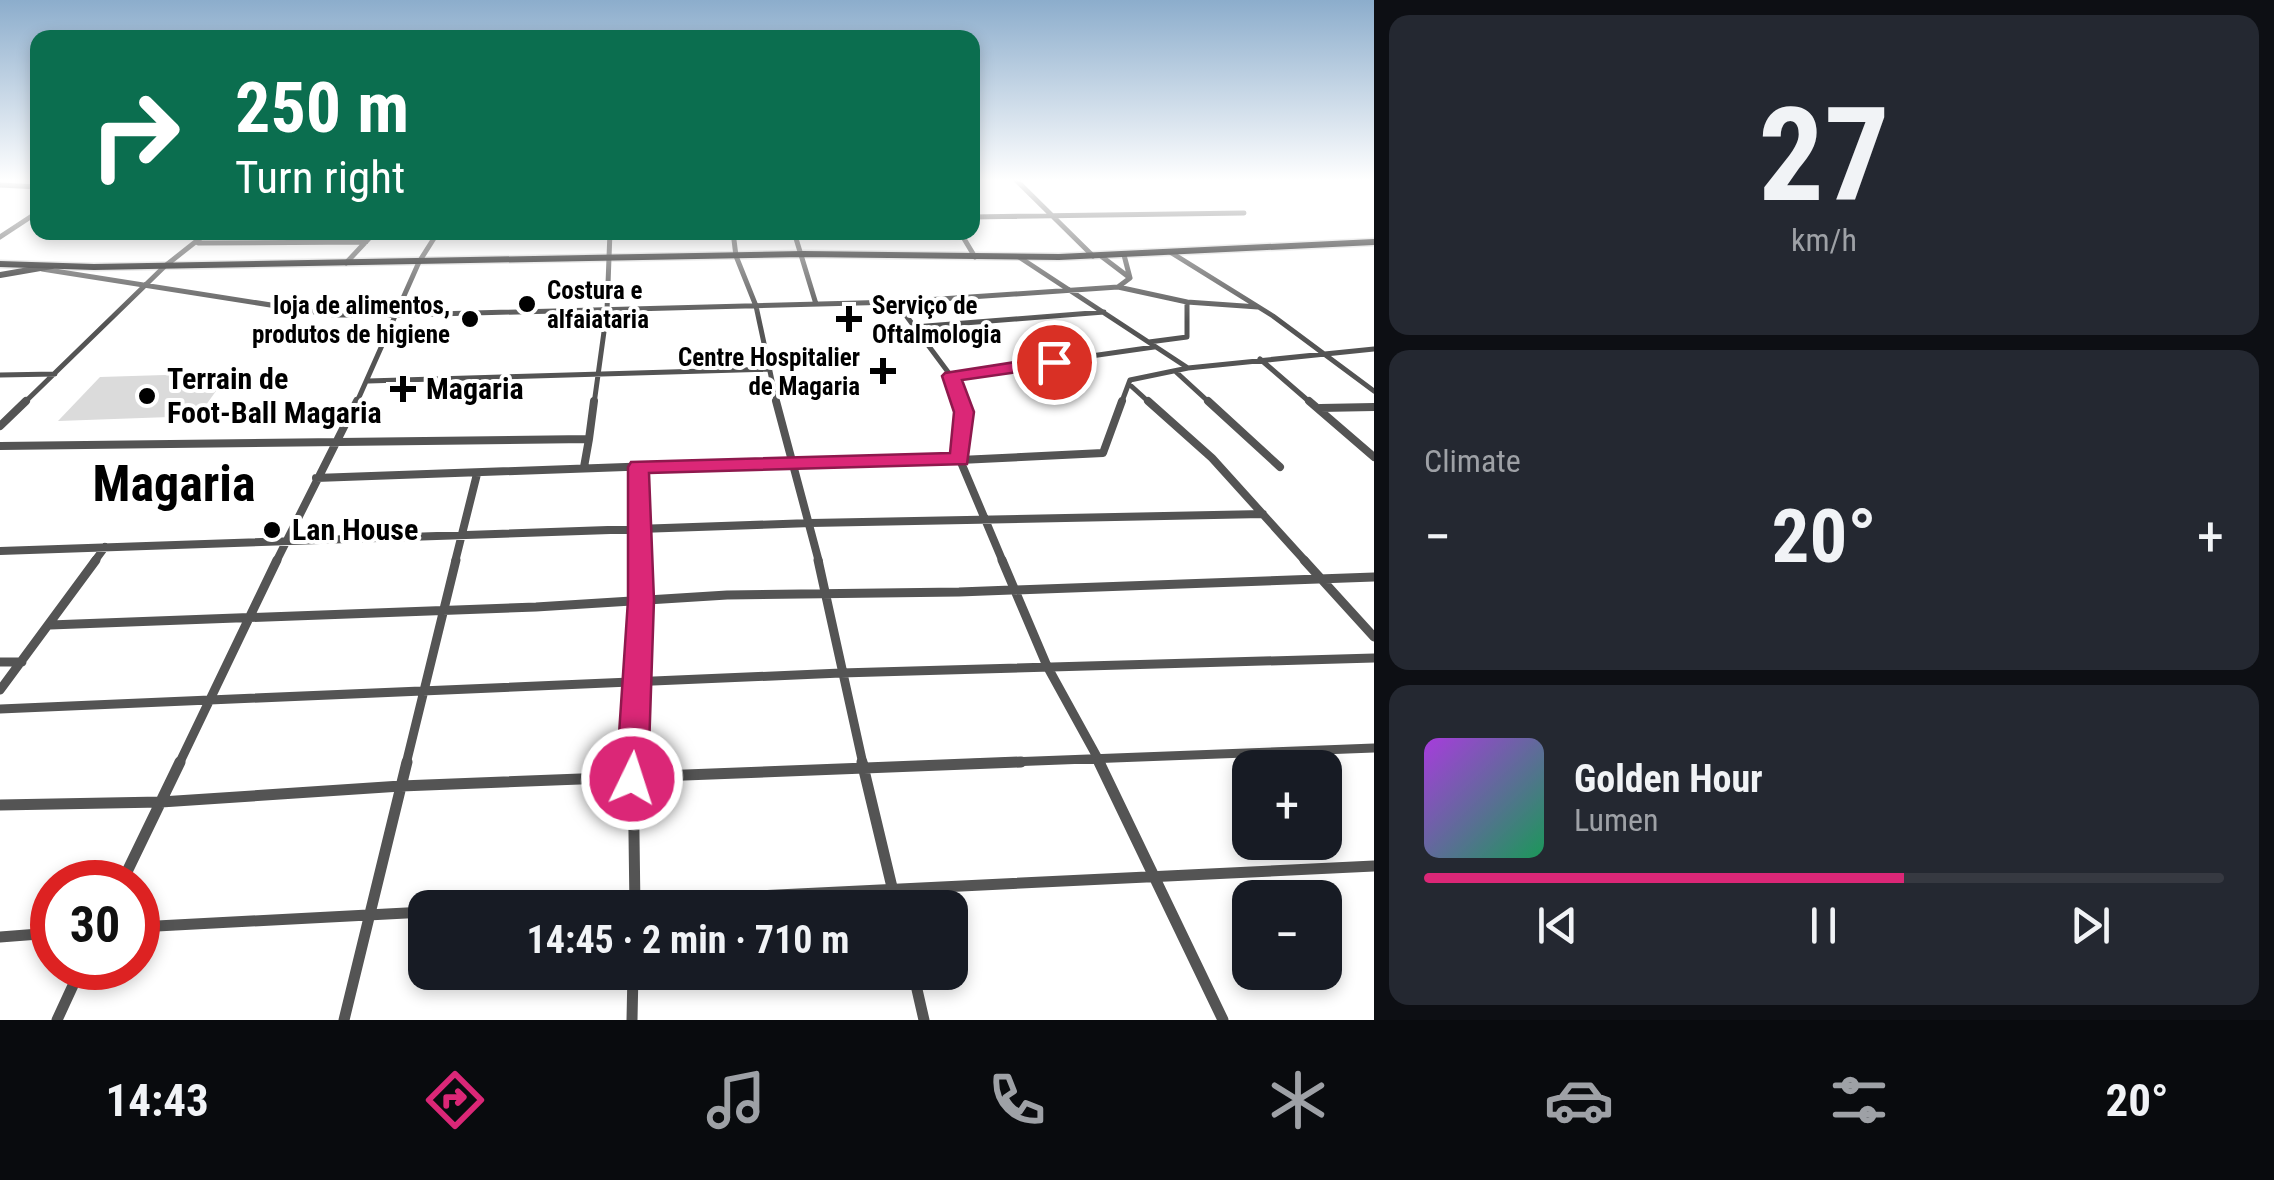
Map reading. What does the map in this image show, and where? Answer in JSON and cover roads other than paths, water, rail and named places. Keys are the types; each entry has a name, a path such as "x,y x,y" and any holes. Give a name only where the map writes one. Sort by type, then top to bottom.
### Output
{"main road":[{"path":"0,264 47,268 803,254 1019,258 1374,242"},
{"path":"0,275 47,268"}],"street":[{"path":"1067,228 1097,256 1130,278"},
{"path":"0,426 165,266 201,240"},
{"path":"133,860 433,240"},
{"path":"584,467 607,310 609,240"},
{"path":"735,240 736,256 756,306 811,522 841,673 893,888"},
{"path":"797,240 816,304"},
{"path":"965,240 975,257"},
{"path":"198,243 366,242"},
{"path":"346,263 366,242"},
{"path":"1170,252 1260,308 1374,391"},
{"path":"1124,254 1130,278"},
{"path":"1019,258 1188,368"},
{"path":"47,268 334,315 896,302 1118,287 1187,302 1260,308"},
{"path":"1118,287 1130,278"},
{"path":"896,302 951,376 964,412 960,460 983,520 1017,590 1047,666 1098,759 1223,1020"},
{"path":"951,376 1188,337 1187,302"},
{"path":"914,327 1104,312"},
{"path":"316,478 1103,453 1130,380 1260,359 1374,350"},
{"path":"1260,359 1374,456"},
{"path":"368,380 770,369"},
{"path":"1175,371 1280,468"},
{"path":"0,375 55,374"},
{"path":"1128,384 1212,458 1374,637"},
{"path":"1320,408 1374,408"},
{"path":"0,446 589,439"},
{"path":"635,890 632,779 641,600 638,467"},
{"path":"344,1020 478,474"},
{"path":"0,551 811,522 1263,514"},
{"path":"0,690 105,547"},
{"path":"50,625 727,595 1374,578"},
{"path":"0,709 208,704 341,692 638,684 841,673 1374,658"},
{"path":"0,662 22,662"},
{"path":"0,805 161,802 401,786 1374,748"},
{"path":"861,890 1374,866"},
{"path":"160,926 408,913"},
{"path":"0,938 30,935"},
{"path":"56,1020 70,990"},
{"path":"632,1020 633,990"},
{"path":"917,990 924,1020"}],"place":[{"name":"Costura e alfaiataria","path":"527,304"},
{"name":"loja de alimentos, produtos de higiene","path":"470,319"},
{"name":"Serviço de Oftalmologia","path":"849,319"},
{"name":"Centre Hospitalier de Magaria","path":"883,371"},
{"name":"Magaria","path":"403,389"},
{"name":"Terrain de Foot-Ball Magaria","path":"147,396"},
{"name":"Lan House","path":"272,530"}],"district":[{"name":"Magaria","path":"174,483"}]}
